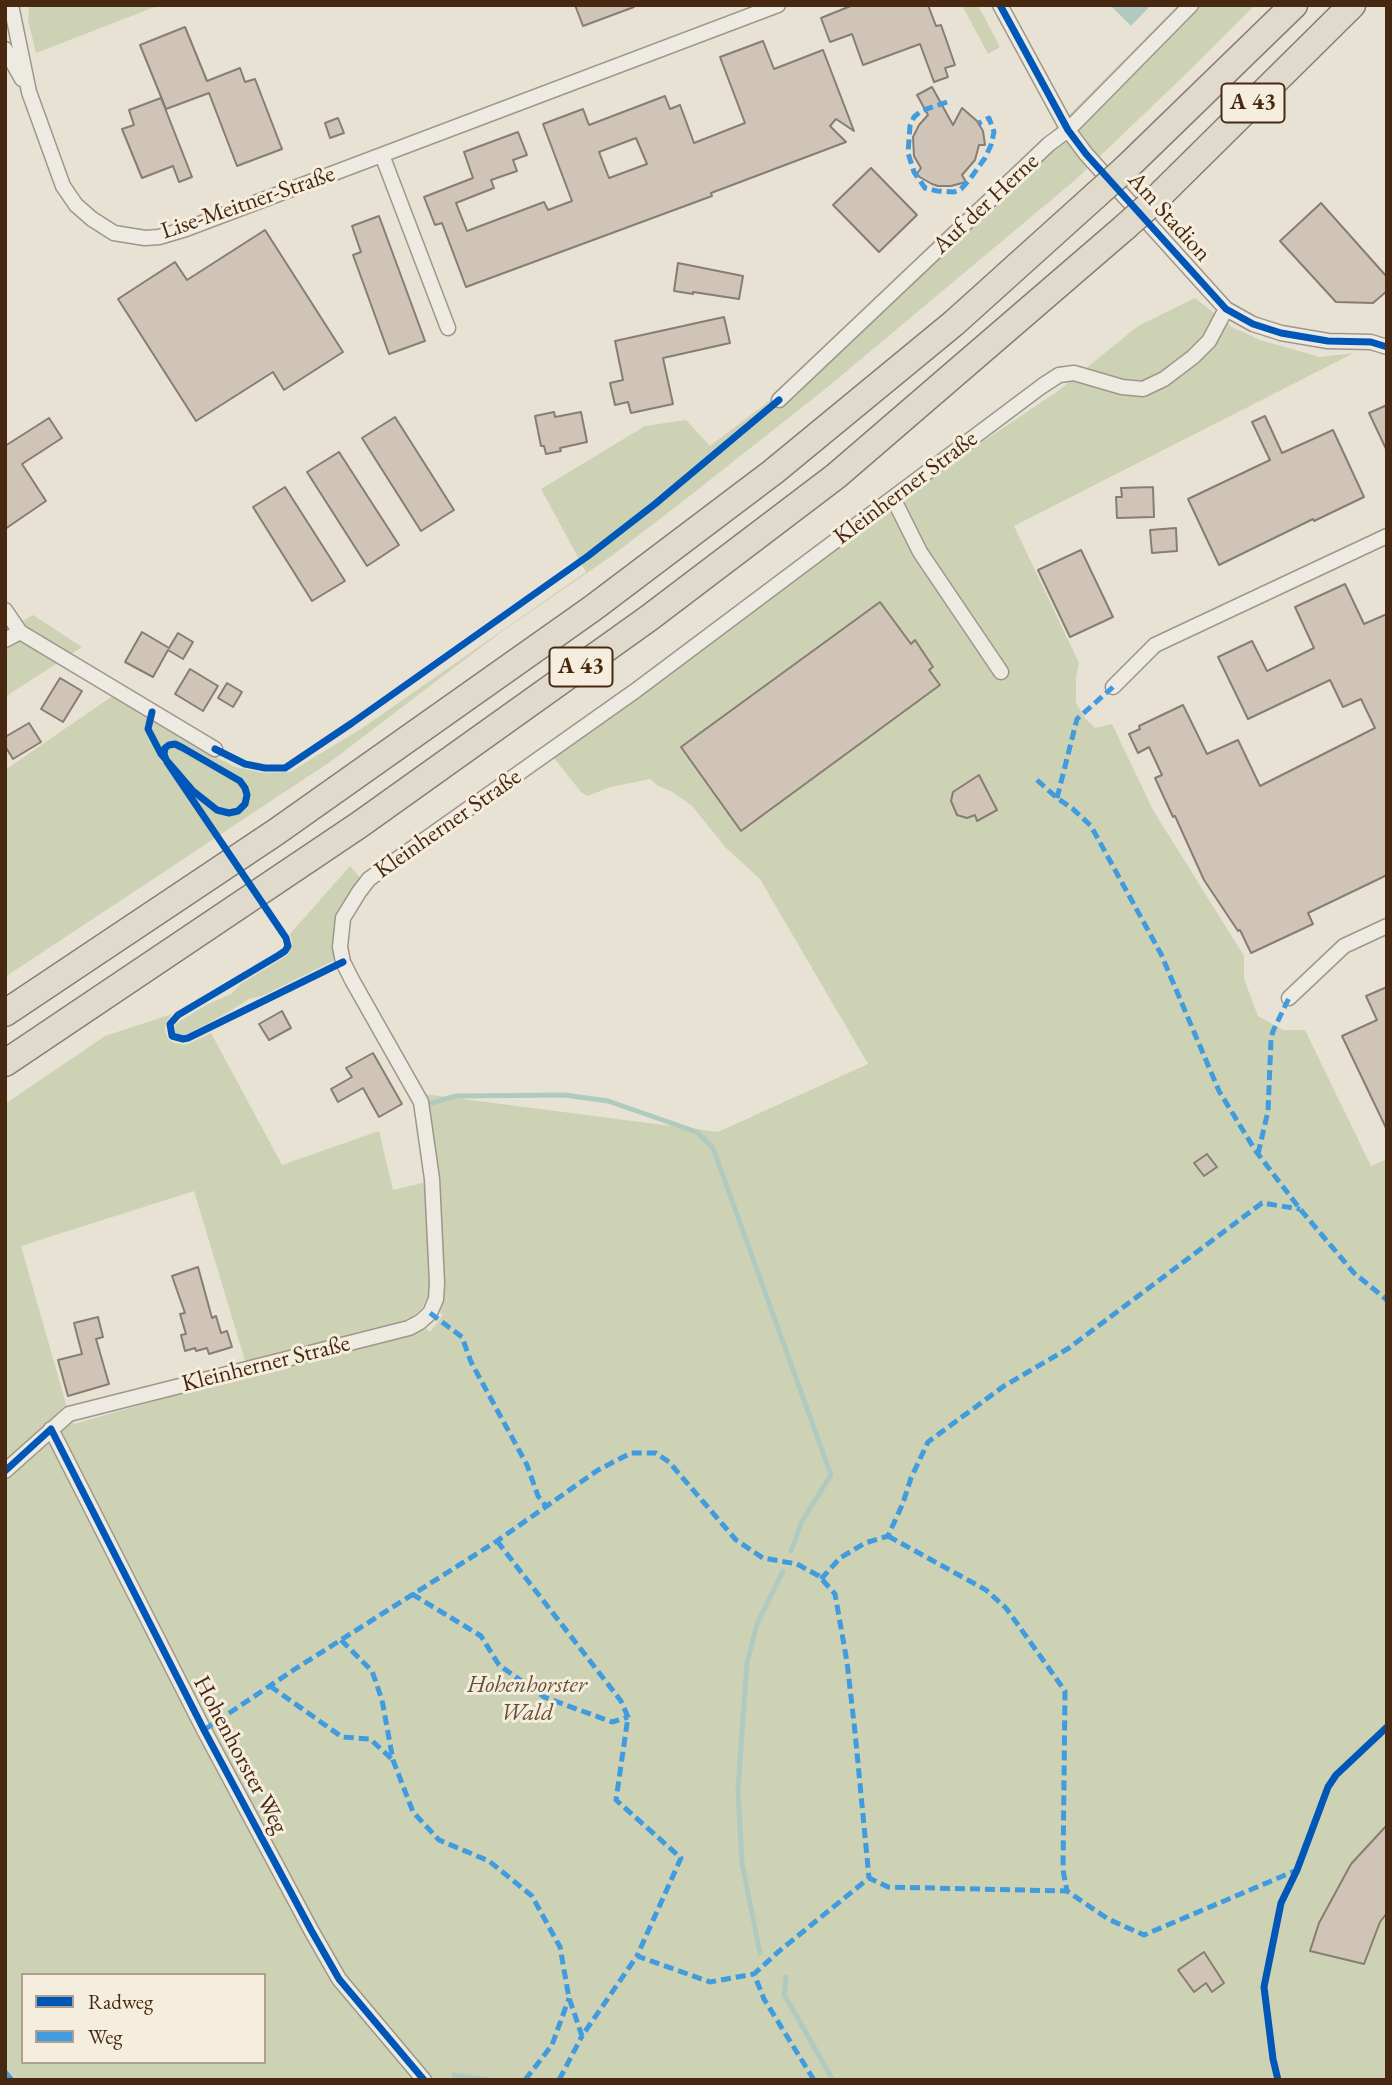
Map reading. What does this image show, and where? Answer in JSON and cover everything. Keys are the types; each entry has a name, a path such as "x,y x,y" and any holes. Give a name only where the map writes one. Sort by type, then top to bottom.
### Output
{"highway":[{"name":"A 43","path":"5,1013 233,862 593,608 774,472 954,323 1125,169 1294,5"},
{"name":"A 43","path":"5,1063 359,825 649,618 836,476 1125,228 1352,5"}],"street":[{"name":"Lise-Meitner-Straße","path":"11,5 29,92 63,186 76,205 92,219 114,233 133,237 159,237 186,229 778,5"},
{"name":"Am Stadion","path":"1000,5 1069,130 1086,155 1226,309 1253,324 1281,333 1328,341 1371,342 1387,347"},
{"name":"Auf der Herne","path":"779,400 1049,144 1069,130 1191,5"},
{"name":"Lise-Meitner-Straße","path":"5,49 29,92"},
{"path":"382,155 448,328"},
{"name":"Kleinherner Straße","path":"5,1471 68,1414 409,1328 430,1313 436,1299 437,1283 432,1179 421,1102 352,980 340,947 343,918 369,879 635,691 1059,375 1074,373 1122,387 1143,389 1164,379 1193,357 1209,341 1226,309"},
{"path":"894,498 920,552 1001,672"},
{"path":"1114,687 1155,645 1387,536"},
{"path":"5,610 20,632 215,749"},
{"path":"5,640 20,632"},
{"path":"1289,998 1343,946 1387,926"},
{"name":"Hohenhorster Weg","path":"51,1429 204,1730 316,1940 339,1979 425,2080"}],"green space":[{"path":"29,5 160,5 36,53 28,20"},
{"path":"962,5 978,5 1000,47 988,54"},
{"path":"1178,5 1255,5 1074,181 824,390 687,498 613,555 497,635 330,762 5,977 5,770 114,695 206,752 235,767 264,773 290,772 361,729 586,572 541,489 645,426 686,420 710,446 797,380"},
{"name":"Hohenhorster Wald","path":"1195,298 1232,327 1260,340 1320,357 1354,353 1014,526 1079,663 1076,703 1095,728 1112,724 1153,810 1244,956 1244,979 1258,1016 1283,1030 1305,1030 1371,1166 1387,1159 1387,2080 5,2080 5,1104 105,1036 172,1014 166,1022 165,1031 168,1039 174,1043 186,1045 211,1033 282,1165 379,1131 393,1190 427,1182 433,1287 422,1308 398,1324 246,1364 194,1191 21,1246 74,1424 422,1325 430,1332 443,1315 437,1310 444,1294 437,1180 424,1094 718,1132 868,1064 760,879 726,848 692,806 650,779 611,787 587,796 553,757 681,666 923,482 1058,391 1138,326"},
{"path":"33,615 82,647 5,697 5,631"},
{"path":"350,866 362,880 348,897 340,916 339,958 262,996 249,999 185,1035 175,1033 175,1025 180,1021 231,994 242,983 288,955 292,942 290,934"}],"shaded area":[{"path":"1110,5 1151,5 1131,26"}],"building":[{"path":"575,5 633,5 634,7 583,26"},
{"path":"853,5 928,5 936,26 941,25 955,65 945,68 948,77 934,82 920,44 863,65 852,34 830,42 821,18"},
{"path":"185,27 207,81 240,68 245,82 255,79 282,149 237,166 209,93 166,109 140,45"},
{"path":"763,41 774,69 823,50 854,131 836,119 830,126 846,142 711,193 712,196 466,287 442,223 435,225 424,197 473,178 464,152 518,132 527,155 513,160 517,171 491,180 494,188 456,203 467,231 544,202 548,210 572,201 543,124 583,109 589,125 665,96 670,109 680,105 694,143 745,123 720,57","holes":["636,138 647,164 609,178 599,152"]},
{"path":"932,87 953,125 962,108 977,121 983,131 985,145 979,145 975,160 962,175 966,182 938,186 916,175 921,168 914,156 913,137 928,115 917,95"},
{"path":"161,98 192,177 179,182 173,166 142,178 122,129 134,125 129,110"},
{"path":"338,118 344,133 330,138 325,123"},
{"path":"871,168 917,215 879,252 833,205"},
{"path":"1321,203 1387,277 1387,291 1373,303 1336,302 1280,241"},
{"path":"379,216 425,341 389,354 353,255 361,252 352,226"},
{"path":"265,230 343,352 284,390 273,372 196,421 118,299 175,262 187,280"},
{"path":"678,263 743,276 739,299 674,291"},
{"path":"724,317 730,343 663,358 673,404 631,413 628,402 615,405 610,383 623,380 615,341"},
{"path":"1387,405 1387,451 1369,413"},
{"path":"554,412 555,417 581,412 587,442 546,454 544,446 541,446 535,416"},
{"path":"1265,416 1282,453 1333,430 1364,497 1219,565 1188,499 1270,460 1252,422"},
{"path":"395,417 454,510 421,531 362,438"},
{"path":"49,418 62,438 22,464 46,501 5,529 5,446"},
{"path":"339,452 399,545 367,566 307,472"},
{"path":"285,487 345,581 312,601 253,507"},
{"path":"1153,487 1154,517 1117,518 1116,497 1122,497 1121,488"},
{"path":"1176,528 1177,551 1152,553 1150,530"},
{"path":"1081,550 1113,617 1070,637 1038,570"},
{"path":"1345,584 1364,624 1387,614 1387,875 1308,913 1313,924 1251,953 1240,930 1238,931 1204,880 1155,778 1162,775 1149,747 1138,753 1129,734 1140,729 1139,726 1183,705 1207,754 1238,740 1260,786 1375,728 1361,699 1343,707 1330,680 1248,719 1218,657 1252,641 1267,671 1314,648 1295,607"},
{"path":"880,602 911,644 915,640 933,667 929,670 940,685 741,831 681,747"},
{"path":"142,632 169,648 178,633 193,642 183,659 168,650 153,677 125,662"},
{"path":"190,669 218,686 203,711 175,694"},
{"path":"60,678 82,691 63,722 41,709"},
{"path":"227,683 242,692 233,707 218,698"},
{"path":"29,723 41,742 13,759 5,746 5,737"},
{"path":"979,775 997,810 977,821 975,815 967,818 957,815 951,801 953,792"},
{"path":"1387,987 1387,1130 1342,1036 1377,1020 1366,996"},
{"path":"282,1011 291,1028 269,1040 259,1024"},
{"path":"373,1053 402,1104 379,1117 363,1088 338,1102 331,1089 352,1077 346,1068"},
{"path":"1207,1154 1217,1167 1204,1176 1194,1163"},
{"path":"198,1267 212,1318 216,1316 221,1333 227,1331 232,1347 209,1354 207,1348 185,1351 181,1335 186,1334 180,1314 185,1313 172,1276"},
{"path":"98,1317 103,1337 96,1339 109,1384 68,1396 58,1360 82,1354 74,1323"},
{"path":"1387,1825 1387,1913 1380,1922 1364,1964 1310,1951 1319,1923 1351,1864"},
{"path":"1204,1952 1224,1983 1212,1992 1206,1983 1194,1992 1178,1970"}],"waterway":[{"path":"432,1103 456,1096 565,1095 608,1101 697,1132 713,1148 831,1475 802,1521 791,1551"},
{"path":"760,1953 742,1863 738,1790 747,1663 757,1624 783,1571"},
{"path":"786,1977 784,1994 833,2080"},
{"path":"454,2075 489,2080"}],"marked path":[{"path":"947,102 921,111 910,126 908,153 914,172 925,188 954,192 970,179 985,158 994,132 989,118 979,123"},
{"path":"1057,798 1077,719 1113,687"},
{"path":"1037,780 1091,826 1161,954 1219,1091 1255,1150 1354,1273 1387,1300"},
{"path":"1258,1154 1268,1111 1271,1040 1289,998"},
{"path":"821,1579 840,1558 865,1543 888,1536 928,1442 1004,1386 1069,1348 1262,1203 1300,1209"},
{"path":"430,1313 462,1337 471,1362 527,1465 538,1496 546,1506"},
{"path":"204,1730 497,1541 598,1470 631,1453 656,1453 669,1462 736,1540 763,1558 797,1564 819,1576 835,1594 847,1662 869,1878"},
{"path":"888,1536 986,1590 1006,1608 1065,1691 1063,1870 1067,1891"},
{"path":"497,1541 621,1701 628,1717 616,1800 681,1858 637,1956"},
{"path":"412,1594 481,1636 499,1665 544,1697 612,1722 628,1717"},
{"path":"341,1640 372,1671 382,1700 393,1760 413,1812 439,1840 489,1861 532,1896 560,1947 569,1998 582,2036 637,1956 710,1982 754,1974"},
{"path":"270,1686 342,1737 370,1739 393,1760"},
{"path":"814,2080 764,1999 754,1974 869,1878 888,1887 1067,1891 1108,1919 1144,1935 1297,1870"},
{"path":"525,2080 552,2045 569,1998"},
{"path":"559,2080 582,2036"},
{"path":"5,2072 12,2080"}],"cycle path":[{"path":"1000,5 1068,130 1086,154 1226,309 1253,324 1281,333 1328,341 1371,342 1387,347"},
{"path":"215,749 245,764 285,768 588,556 655,504 779,400"},
{"path":"152,712 148,729 161,754 175,770 193,791 217,810 229,813 238,811 245,804 245,788 240,781 183,748 175,744 165,748 164,754 167,762 286,938 288,946 279,955 178,1015 170,1024 172,1036 188,1038 343,962"},
{"path":"5,1471 51,1429 204,1730 339,1979 424,2080"},
{"path":"1278,2080 1264,1987 1281,1903 1297,1870 1328,1787 1336,1775 1387,1727"}]}
